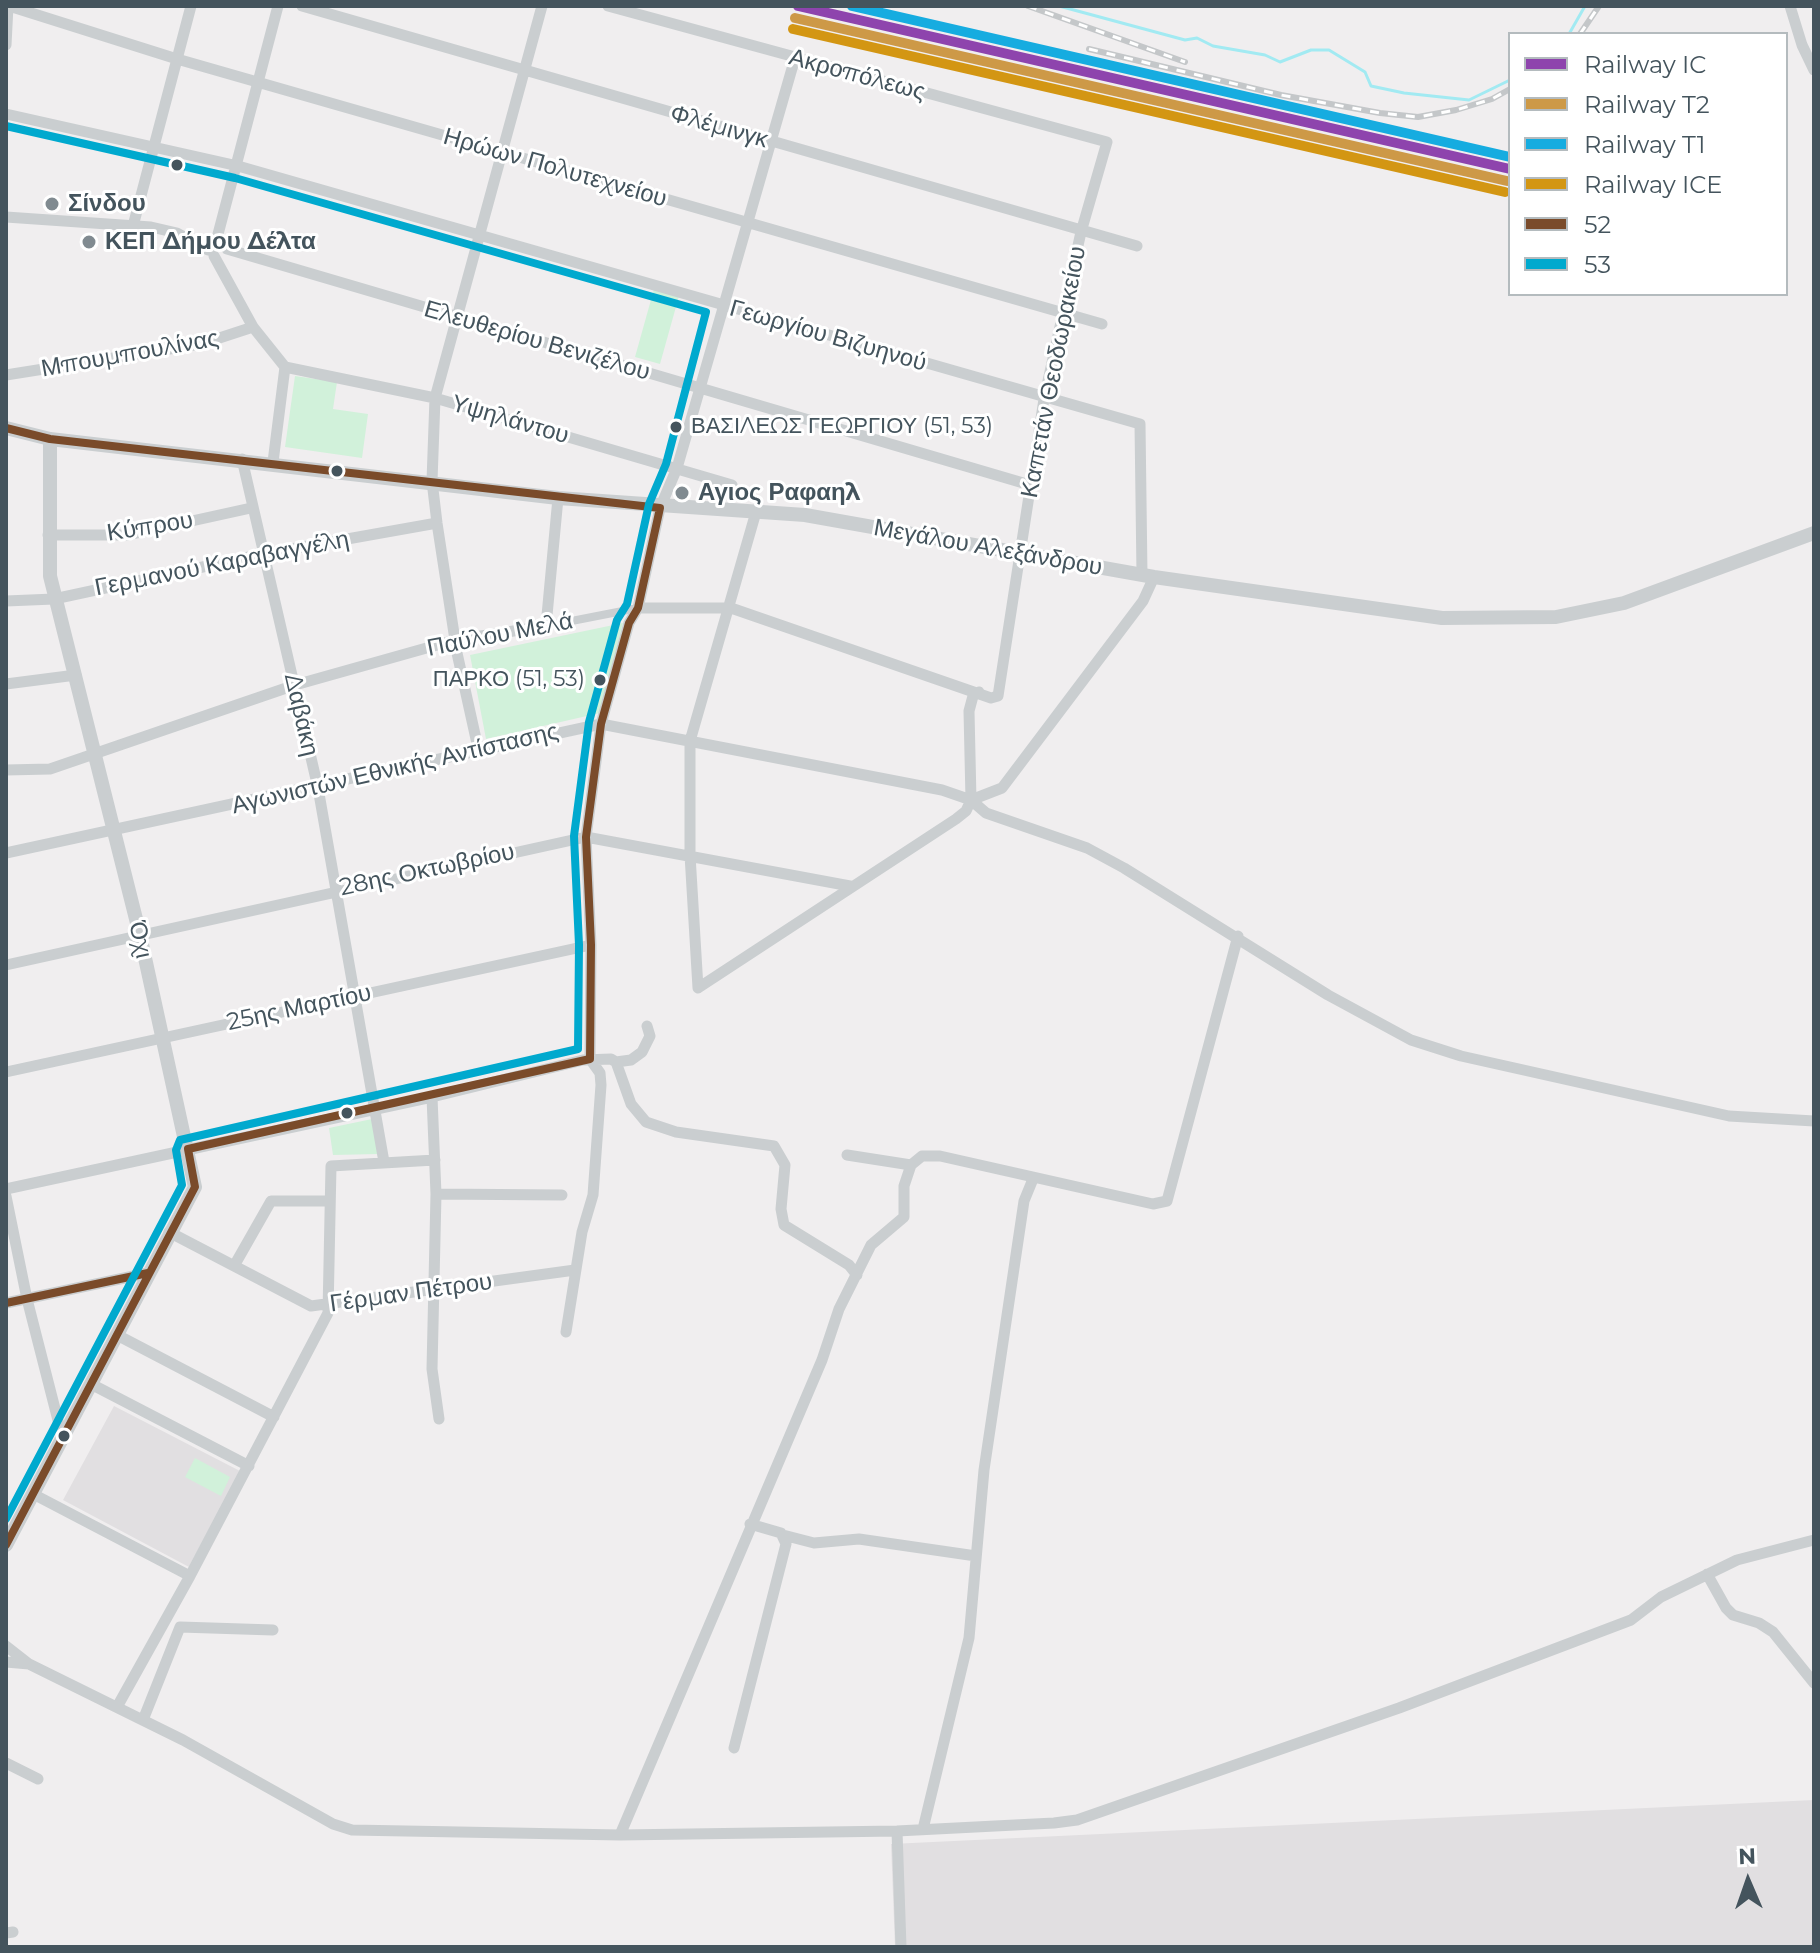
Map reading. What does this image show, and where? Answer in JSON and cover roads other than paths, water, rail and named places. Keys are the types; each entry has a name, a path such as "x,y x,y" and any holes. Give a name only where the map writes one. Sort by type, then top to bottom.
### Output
{"street":[{"path":"6,45 9,6"},
{"name":"Ηρώων Πολυτεχνείου","path":"9,6 177,59 1102,324"},
{"path":"133,226 191,6"},
{"path":"273,462 285,367 253,327 211,253 209,243 217,238 238,166 278,6"},
{"name":"Φλέμινγκ","path":"302,6 1137,246"},
{"path":"478,748 455,640 437,523 432,481 435,398 542,6"},
{"name":"Ακροπόλεως","path":"608,6 1107,142"},
{"path":"1790,6 1814,70"},
{"path":"566,1332 575,1270 593,1195 601,1085 600,1073 590,1059 591,945 586,837 601,724 629,623 638,608 660,508 677,468 721,304 795,58"},
{"name":"Γεωργίου Βιζυηνού","path":"6,114 238,166 1140,424 1148,576"},
{"name":"Καπετάν Θεοδωρακείου","path":"996,698 1000,693 1023,554 1044,399 1081,232 1107,142"},
{"path":"6,217 133,226 177,233 222,256 227,249 225,241 217,238"},
{"name":"Ελευθερίου Βενιζέλου","path":"227,249 1030,485"},
{"name":"Μπουμπουλίνας","path":"6,375 201,344 253,327"},
{"name":"Υψηλάντου","path":"285,367 435,398 732,485"},
{"name":"Μεγάλου Αλεξάνδρου","path":"6,426 50,439 273,462 558,498 660,508 805,515 1148,576 1442,618 1556,617 1666,591 1814,533"},
{"name":"Όχι","path":"6,1545 195,1187 115,830 54,599 48,535 50,439"},
{"name":"Δαβάκη","path":"242,459 318,788 384,1162"},
{"path":"546,626 558,498"},
{"name":"Κύπρου","path":"48,535 128,535 251,508"},
{"path":"756,512 731,608 690,741 690,855 698,988 966,811 971,800 969,711 973,696 979,692"},
{"name":"Γερμανού Καραβαγγέλη","path":"6,601 54,599 263,554 437,523"},
{"path":"971,800 1002,788 1143,601 1148,576"},
{"name":"Παύλου Μελά","path":"6,770 50,769 95,756 295,685 455,640 638,608 731,608 996,698"},
{"path":"6,684 76,675"},
{"name":"Αγωνιστών Εθνικής Αντίστασης","path":"6,853 318,788 478,748 601,724 942,790 971,800 986,813 1087,848 1238,936 1328,995 1411,1040 1461,1056 1729,1116 1814,1121"},
{"name":"28ης Οκτωβρίου","path":"6,965 586,837 850,886"},
{"path":"847,1155 911,1165 930,1155 1153,1204 1167,1201 1238,936"},
{"name":"25ης Μαρτίου","path":"6,1072 591,945"},
{"path":"6,1189 374,1110 590,1059 631,1060 642,1052 650,1036 647,1026"},
{"path":"616,1062 631,1104 646,1122 676,1132 774,1146 785,1165 781,1209 784,1225 849,1265 857,1275"},
{"path":"432,1097 436,1194 432,1369 439,1419"},
{"path":"117,1707 323,1324 330,1303 331,1166 435,1160"},
{"path":"620,1835 822,1360 839,1309 871,1245 904,1217 904,1186 911,1165"},
{"path":"923,1829 969,1638 984,1470 1024,1201 1033,1179"},
{"path":"436,1194 562,1195"},
{"path":"6,1196 27,1299 63,1440"},
{"path":"234,1266 271,1201 330,1201"},
{"name":"Γέρμαν Πέτρου","path":"169,1232 304,1305 575,1270"},
{"path":"6,1303 148,1273"},
{"path":"117,1335 274,1417"},
{"path":"91,1384 249,1466"},
{"path":"35,1495 190,1576"},
{"path":"750,1524 814,1543 859,1539 976,1556"},
{"path":"734,1748 786,1544 783,1535"},
{"path":"6,1646 29,1664 143,1720 333,1824 352,1830 620,1835 897,1831 1077,1820 1399,1708 1631,1620 1661,1597 1737,1560 1814,1540"},
{"path":"1707,1574 1726,1608 1733,1615 1759,1623 1773,1632 1814,1683"},
{"path":"143,1720 180,1627 273,1630"},
{"path":"6,1662 29,1664"},
{"path":"6,1763 38,1779"},
{"path":"897,1831 901,1947"}],"waterway":[{"path":"1059,6 1185,40 1197,38 1213,46 1265,55 1280,62 1311,50 1329,50 1365,72 1371,86 1404,93 1469,100 1508,81"},
{"path":"1570,32 1585,6"}],"railway":[{"path":"1028,6 1185,62"},
{"path":"1581,32 1599,6"},
{"path":"1089,49 1281,95 1418,117 1456,110 1492,99 1508,90"}],"rail line":[{"name":"IC","path":"798,6 1508,169"},
{"name":"T1","path":"852,6 1508,157"},
{"name":"T2","path":"795,18 1507,181"},
{"name":"ICE","path":"793,29 1505,192"}],"place":[{"name":"Σίνδου","path":"52,204"},
{"name":"ΚΕΠ Δήμου Δέλτα","path":"89,242"},
{"name":"ΒΑΣΙΛΕΩΣ ΓΕΩΡΓΙΟΥ (51, 53)","path":"676,427"},
{"name":"Αγιος Ραφαηλ","path":"682,493"},
{"name":"ΠΑΡΚΟ (51, 53)","path":"600,680"}]}
